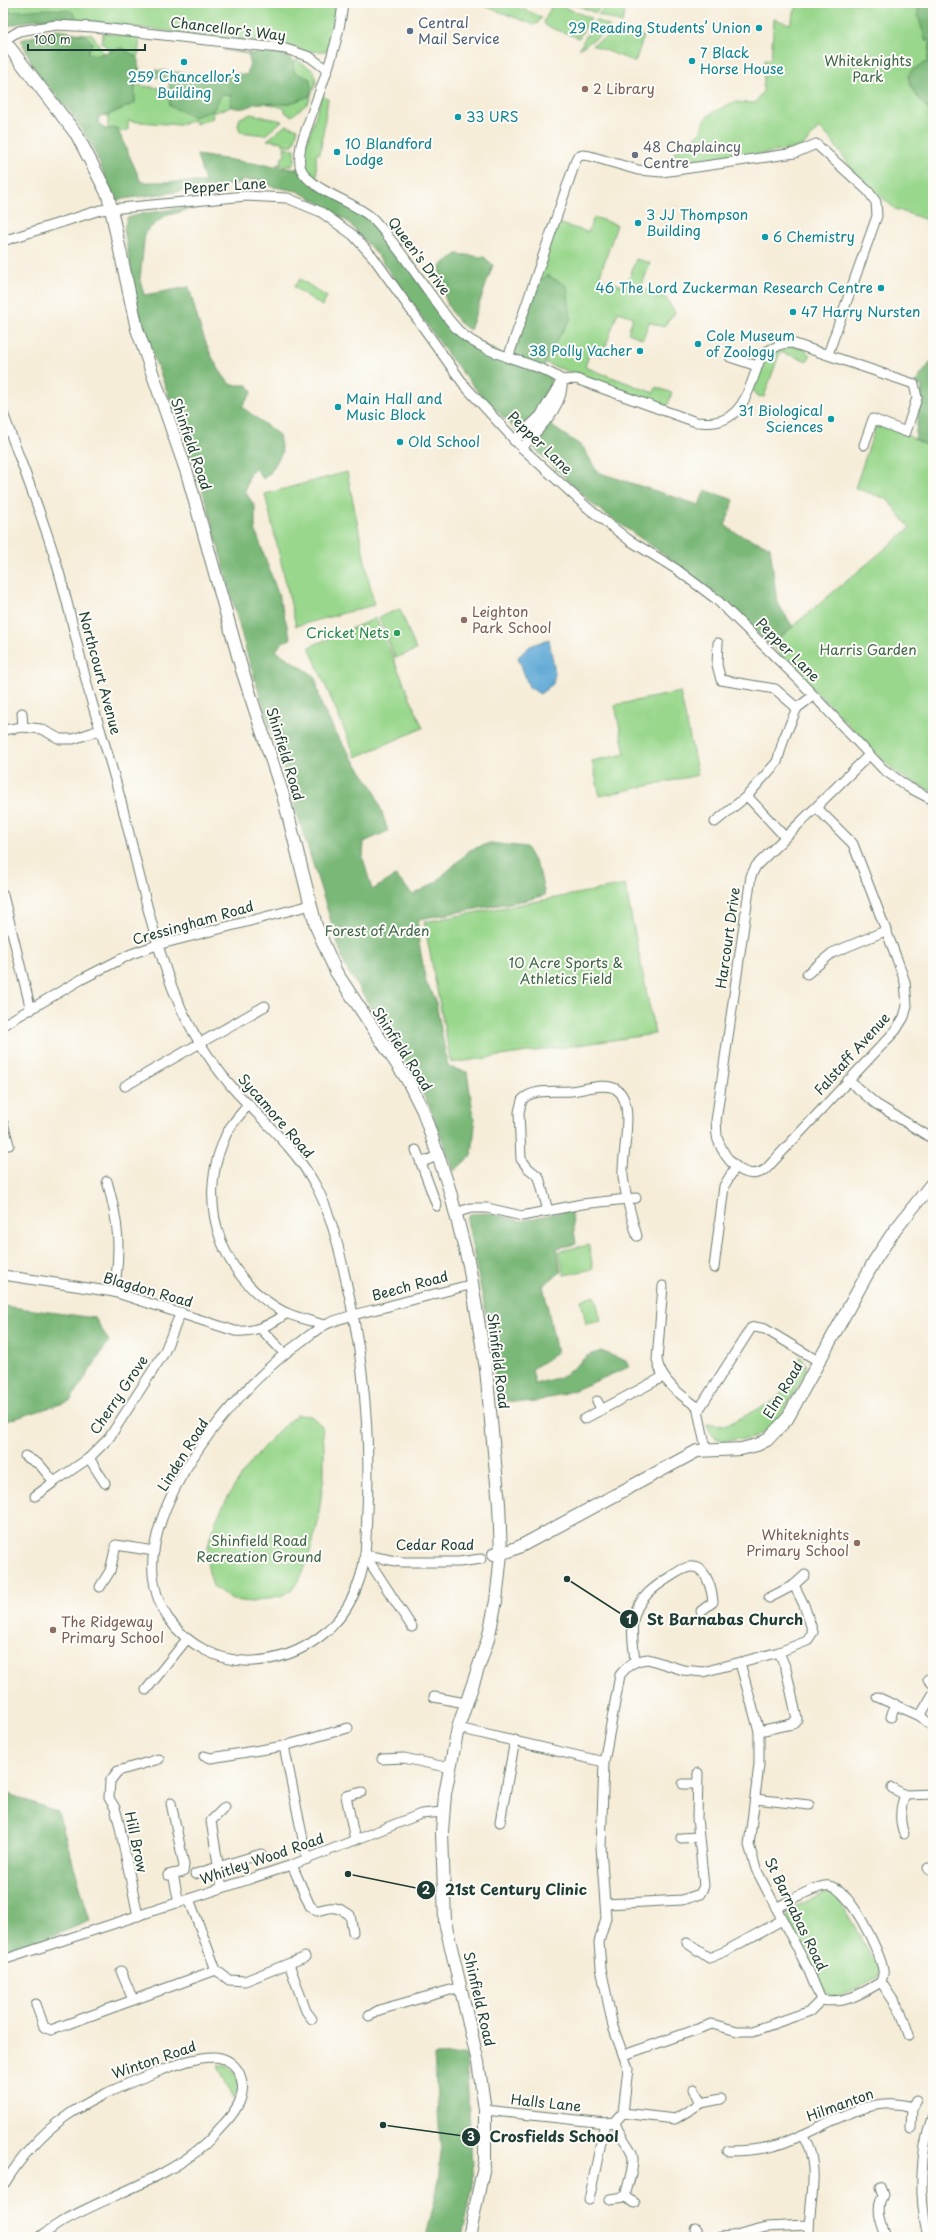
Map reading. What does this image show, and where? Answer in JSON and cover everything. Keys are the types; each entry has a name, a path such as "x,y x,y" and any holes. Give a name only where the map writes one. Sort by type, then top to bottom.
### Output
{"main road":[{"name":"Shinfield Road","path":"4,40 77,135 108,195 137,329 187,473 242,670 283,795 316,926 330,959 360,1011 408,1082 423,1111 439,1155 472,1284 486,1369 496,1491 497,1554 500,1570 494,1609 480,1666 465,1703 458,1728 442,1812 442,1876 445,1922 478,2062 485,2110 485,2161 469,2237"},
{"name":"Elm Road","path":"497,1554 521,1546 697,1451 706,1449 741,1449 757,1445 767,1440 787,1419 879,1254 933,1182"}],"street":[{"name":"Queen's Drive","path":"343,3 339,31 301,145 299,155 301,168 307,176 325,190 372,218 389,238 460,332 476,343 508,358 550,372 562,380"},
{"name":"Chancellor's Way","path":"4,40 19,31 36,27 56,25 92,27 286,49 310,57 326,70"},
{"path":"508,358 577,157 583,155 590,156 638,170 662,172 795,153 816,144 868,190 875,199 877,205 875,221 828,354"},
{"name":"Pepper Lane","path":"3,241 96,211 112,209 257,196 287,198 321,212 353,235 373,257 442,356 465,386 514,441 600,518 629,540 676,569 716,599 870,755 895,778 933,800"},
{"path":"562,380 576,379 696,422 716,422 730,416 741,407 763,353 771,347 792,343 914,384 917,398 906,432 873,420 864,445"},
{"path":"730,357 757,366"},
{"path":"514,441 540,416 562,380"},
{"path":"522,448 548,418 556,405 563,389 562,380"},
{"name":"Northcourt Avenue","path":"3,413 55,556 100,730 115,779 157,944"},
{"path":"718,642 717,665 721,680 775,689 797,708"},
{"path":"715,822 747,796 778,762 784,738 797,708 813,696"},
{"path":"22,714 23,727"},
{"path":"3,730 23,727 41,730 60,739 73,739 100,730"},
{"name":"Harcourt Drive","path":"736,1166 726,1155 718,1140 716,1121 751,876 756,866 870,755"},
{"path":"747,796 785,837"},
{"name":"Falstaff Avenue","path":"736,1166 750,1175 759,1174 896,1030 904,1017 907,1006 904,982 853,844 816,807"},
{"path":"3,895 31,1010"},
{"name":"Cressingham Road","path":"3,1025 82,979 131,954 157,944 311,906"},
{"path":"813,973 832,953 885,931"},
{"name":"Sycamore Road","path":"157,944 186,1020 198,1042 211,1061 286,1145 316,1186 338,1243 354,1315"},
{"path":"125,1086 198,1042 265,1006"},
{"path":"848,1080 876,1104 933,1139"},
{"path":"548,1211 539,1177 528,1168 521,1159 519,1148 520,1105 527,1095 532,1092 580,1091 604,1087 614,1088 620,1092 627,1111 622,1163 632,1199 629,1226 637,1236"},
{"path":"249,1104 232,1125 222,1142 214,1175 213,1207 218,1234 231,1265 249,1286 287,1313 324,1325"},
{"path":"3,1123 8,1145 3,1145"},
{"path":"416,1150 437,1206"},
{"path":"421,1162 439,1155"},
{"path":"714,1268 724,1186 736,1166"},
{"path":"107,1181 116,1214 119,1261 114,1292"},
{"path":"455,1213 472,1208 487,1208 522,1216 582,1204 632,1199"},
{"name":"Blagdon Road","path":"3,1275 114,1292 181,1312 235,1331 244,1332 260,1328 274,1322 287,1313"},
{"name":"Beech Road","path":"354,1315 472,1284"},
{"path":"663,1286 657,1360 659,1370 663,1377 684,1398 700,1408"},
{"name":"Cherry Grove","path":"35,1496 89,1458 109,1438 131,1407 164,1353 181,1312"},
{"name":"Linden Road","path":"354,1315 362,1359 370,1461 364,1555 359,1582 347,1607 330,1628 306,1648 274,1660 238,1662 206,1652 187,1639 167,1617 156,1593 152,1569 160,1523 178,1483 204,1443 230,1408 256,1378 284,1353 324,1325 354,1315"},
{"path":"706,1449 697,1416 700,1408 748,1331 755,1327 765,1329 818,1361"},
{"path":"260,1328 284,1353"},
{"path":"584,1420 663,1377"},
{"path":"597,1401 602,1410"},
{"path":"25,1456 40,1465 54,1482"},
{"path":"89,1458 105,1483"},
{"path":"100,1587 110,1571 113,1544 154,1551"},
{"path":"364,1555 412,1627"},
{"name":"Cedar Road","path":"364,1555 401,1562 460,1562 481,1559"},
{"path":"635,1661 633,1621 640,1602 652,1588 684,1568 694,1567 700,1570 707,1581 713,1602 701,1611"},
{"path":"769,1598 794,1585 805,1575"},
{"path":"625,2197 633,2160 632,2153 617,2130 615,2122 623,2113 628,2076 624,2055 613,2027 601,1968 599,1942 606,1918 601,1847 604,1762 620,1675 635,1661 648,1659 683,1670 702,1672 779,1652 807,1641 813,1632 804,1606 794,1585"},
{"path":"146,1690 187,1639"},
{"path":"759,1731 792,1724 797,1719 786,1669 779,1652"},
{"name":"St Barnabas Road","path":"740,1663 759,1731 759,1765 749,1845 756,1869 808,1969 821,2000"},
{"path":"920,1716 933,1694"},
{"path":"877,1696 920,1716 933,1727"},
{"path":"434,1697 465,1703"},
{"path":"891,1717 895,1704"},
{"path":"204,1756 211,1758 284,1746 348,1728"},
{"path":"458,1728 515,1740 604,1762"},
{"path":"500,1822 515,1740"},
{"path":"284,1746 307,1859"},
{"path":"382,1759 404,1758 450,1768"},
{"name":"Hill Brow","path":"138,1916 119,1823 115,1808 109,1798 110,1781 118,1771 159,1759"},
{"path":"606,1904 682,1900 700,1894 704,1886 698,1837 698,1773"},
{"path":"683,1784 697,1784"},
{"path":"892,1788 905,1795 933,1794"},
{"path":"355,1840 346,1796 362,1792"},
{"path":"904,1834 902,1828 901,1804 905,1795"},
{"path":"755,1799 809,1805"},
{"name":"Whitley Wood Road","path":"171,1803 184,1865 183,1872 170,1875 179,1903"},
{"path":"222,1888 217,1866 211,1821 225,1806"},
{"name":"Whitley Wood Road","path":"3,1960 179,1903 307,1859 421,1814 442,1812"},
{"path":"681,1838 698,1837"},
{"path":"195,1874 217,1866 261,1854"},
{"path":"292,1864 310,1906 317,1911 332,1906 339,1908 350,1915 353,1932"},
{"path":"624,2055 712,2024 736,2031 754,2031 810,2011 821,2000 836,2002 852,1998 881,1982 884,1972 879,1954 866,1928 841,1890 830,1886 820,1888 776,1908"},
{"path":"189,1899 216,1970 229,1980 245,1981 305,1957"},
{"path":"687,1943 709,1958 726,1951 782,1920"},
{"path":"289,1964 306,2011 312,2019"},
{"path":"36,2004 44,2027 51,2030 216,1970"},
{"path":"121,1971 133,2000"},
{"path":"881,1982 901,2012 909,2035"},
{"path":"369,2016 378,2006 461,1987"},
{"name":"Winton Road","path":"3,2186 14,2168 35,2142 65,2115 104,2093 169,2067 203,2057 222,2057 236,2067 242,2079 243,2093 240,2103 231,2116 203,2146 173,2167 64,2220 40,2237"},
{"path":"694,2089 701,2103"},
{"path":"623,2113 675,2119 701,2103 721,2099"},
{"name":"Hilmanton","path":"728,2151 742,2155 771,2147 802,2135 828,2122 872,2106 914,2104 911,2128"},
{"name":"Halls Lane","path":"485,2110 605,2123 615,2122"},
{"path":"928,2237 922,2199 922,2181 926,2141 933,2116"},
{"path":"589,2200 605,2123"},
{"name":"Hilmanton","path":"802,2135 807,2142 813,2162 814,2181 808,2225 808,2237"},
{"path":"884,2193 879,2202 878,2212 886,2237"},
{"path":"610,2199 625,2197 635,2202"},
{"path":"720,2237 732,2236 766,2226 808,2225"}],"green space":[{"path":"3,3 338,3 336,23 328,51 307,52 294,47 78,20 36,19 7,26 3,21"},
{"path":"3,3 7,3 10,12 42,9 67,10 72,12 78,20 36,19 7,26 3,21"},
{"path":"476,3 508,3 542,17 537,24 532,24"},
{"path":"553,3 591,18 579,38 546,26 544,22"},
{"path":"571,3 603,3 596,13"},
{"path":"607,3 627,3 622,23 598,15"},
{"name":"Whiteknights Park","path":"798,3 933,3 933,222 895,209 853,171 830,138 819,128 804,145 793,149 674,167 668,164 668,159 671,156 700,133 704,120 711,113 734,102 755,103 763,91 765,59 771,59 774,19 790,24"},
{"path":"918,3 933,3 933,121 930,119 929,110 913,90 908,76 912,70 927,62 931,39 926,41 918,16"},
{"path":"595,20 608,25 610,29 579,49"},
{"path":"56,29 87,36 92,43 87,53 97,55 122,48 138,58 138,65 143,76 135,75 135,103 108,115 99,116 98,122 105,129 117,128 141,182 205,182 197,155 293,169 301,168 307,177 372,218 460,332 508,357 532,288 547,275 567,286 571,318 548,354 543,369 550,372 551,382 547,399 543,406 516,430 478,392 450,357 376,253 347,221 316,201 297,191 269,186 262,181 244,180 236,184 115,200 93,148 74,117 36,72 21,40"},
{"path":"621,30 644,36 635,62 592,45"},
{"path":"73,33 92,34 104,53 97,55 87,53 92,43 87,36"},
{"path":"103,33 140,37 138,58 122,48 109,51 102,42"},
{"path":"270,48 289,57 293,61 294,72 310,79 310,96 288,104 255,103 246,108 240,108 230,106 231,95 222,94 213,111 193,117 170,106 169,79 155,77 156,70 221,76 232,73 247,75 250,62 248,54 224,50 257,54 260,51"},
{"path":"297,60 314,71 316,82 308,103 292,116 286,113 284,108 265,103 288,104 296,101 292,63"},
{"path":"134,85 168,89 170,106 222,94 231,95 231,107 212,113 213,118 196,124 195,120 179,125 128,121 128,130 119,132 117,128 108,129 108,115 134,103"},
{"path":"323,96 328,99 320,154 316,153 317,182 307,169 304,152 321,98"},
{"path":"251,114 282,121 265,135 240,132 238,125 240,118"},
{"path":"286,125 298,129 293,145 283,145 283,142 267,140"},
{"path":"284,147 295,149 295,161 292,166 276,165 281,163 282,156 285,156"},
{"name":"Forest of Arden","path":"210,204 165,216 145,232 140,279 144,295 189,287 204,339 216,364 231,385 248,385 252,392 242,407 279,435 282,453 270,473 263,479 256,469 250,472 245,491 255,507 255,529 278,594 291,639 282,642 276,651 315,676 321,704 337,736 374,789 388,831 364,842 363,858 372,890 396,876 413,895 437,881 470,850 490,843 526,847 539,870 545,895 527,900 419,919 417,931 426,983 435,998 448,1067 467,1072 475,1125 472,1155 454,1171 431,1110 415,1078 345,966 247,654 208,508 194,463 159,370 141,328 124,229 127,218 145,213"},
{"path":"594,217 617,225 599,278 626,287 636,259 650,263 641,288 666,298 675,313 663,327 649,322 643,339 628,333 633,317 618,312 602,356 590,352 585,367 654,393 656,387 672,393 667,407 545,363 548,354 571,318 532,288 554,222 588,232"},
{"path":"457,254 484,257 493,265 470,330 462,325 451,311 444,293 440,275 440,266"},
{"path":"300,279 327,297 322,306 294,287"},
{"path":"791,345 806,350 810,356 808,361 780,352 764,397 758,396 752,389 767,352"},
{"path":"933,359 933,449 915,439 922,386 914,384"},
{"path":"547,423 583,447 597,472 699,505 705,490 734,500 725,525 734,532 770,547 777,602 793,627 770,645 716,595 666,556 593,505 535,449 535,438"},
{"name":"Harris Garden","path":"877,423 905,434 933,449 933,792 897,774 770,645 910,528 887,499 855,488"},
{"path":"347,472 374,605 296,626 265,494"},
{"name":"Cricket Nets","path":"400,609 416,650 395,658 379,617"},
{"path":"376,618 423,728 356,757 309,647"},
{"path":"680,692 698,775 600,796 592,761 625,754 615,705"},
{"name":"10 Acre Sports & Athletics Field","path":"625,885 655,1034 451,1063 424,922"},
{"path":"571,1210 576,1244 557,1248 561,1272 543,1285 557,1353 532,1369 535,1384 564,1376 587,1356 601,1351 626,1361 629,1367 575,1390 531,1403 498,1400 491,1339 467,1220 470,1214 489,1213 521,1221"},
{"path":"589,1245 593,1269 564,1275 559,1251"},
{"path":"595,1296 601,1321 586,1324 581,1300"},
{"path":"3,1306 95,1318 109,1341 70,1401 7,1421 3,1402"},
{"path":"800,1356 806,1364 807,1370 786,1408 772,1425 764,1432 749,1439 722,1440 715,1438 707,1424 727,1425 774,1401 793,1379"},
{"name":"Shinfield Road Recreation Ground","path":"297,1415 311,1416 322,1426 324,1445 324,1476 317,1527 307,1563 300,1578 292,1589 283,1595 252,1602 232,1600 213,1586 209,1571 207,1556 210,1539 217,1519 227,1499 254,1459 283,1426"},
{"path":"3,1792 58,1812 90,1921 32,1944 3,1950"},
{"path":"829,1891 837,1896 879,1969 878,1977 837,1998 826,1994 787,1919 790,1909"},
{"path":"466,2055 473,2187 462,2237 426,2237 437,2190 441,2153 434,2056"},
{"path":"218,2065 228,2065 237,2074 239,2091 233,2099"}],"water":[{"path":"549,639 555,673 553,684 540,694 529,687 518,657 530,646"}],"place":[{"name":"29 Reading Students’ Union","path":"759,28"},
{"name":"Central Mail Service","path":"410,31"},
{"name":"7 Black Horse House","path":"692,61"},
{"name":"259 Chancellor’s Building","path":"184,62"},
{"name":"2 Library","path":"585,89"},
{"name":"33 URS","path":"458,117"},
{"name":"10 Blandford Lodge","path":"337,152"},
{"name":"48 Chaplaincy Centre","path":"635,155"},
{"name":"3 JJ Thompson Building","path":"638,223"},
{"name":"6 Chemistry","path":"765,237"},
{"name":"46 The Lord Zuckerman Research Centre","path":"881,288"},
{"name":"47 Harry Nursten","path":"793,312"},
{"name":"Cole Museum of Zoology","path":"698,344"},
{"name":"38 Polly Vacher","path":"640,351"},
{"name":"Main Hall and Music Block","path":"338,407"},
{"name":"31 Biological Sciences","path":"831,419"},
{"name":"Old School","path":"400,442"},
{"name":"Leighton Park School","path":"464,620"},
{"name":"Cricket Nets","path":"397,633"},
{"name":"Whiteknights Primary School","path":"857,1543"},
{"name":"St Barnabas Church","path":"567,1579"},
{"name":"The Ridgeway Primary School","path":"53,1630"},
{"name":"21st Century Clinic","path":"348,1874"},
{"name":"Crosfields School","path":"383,2125"}]}
